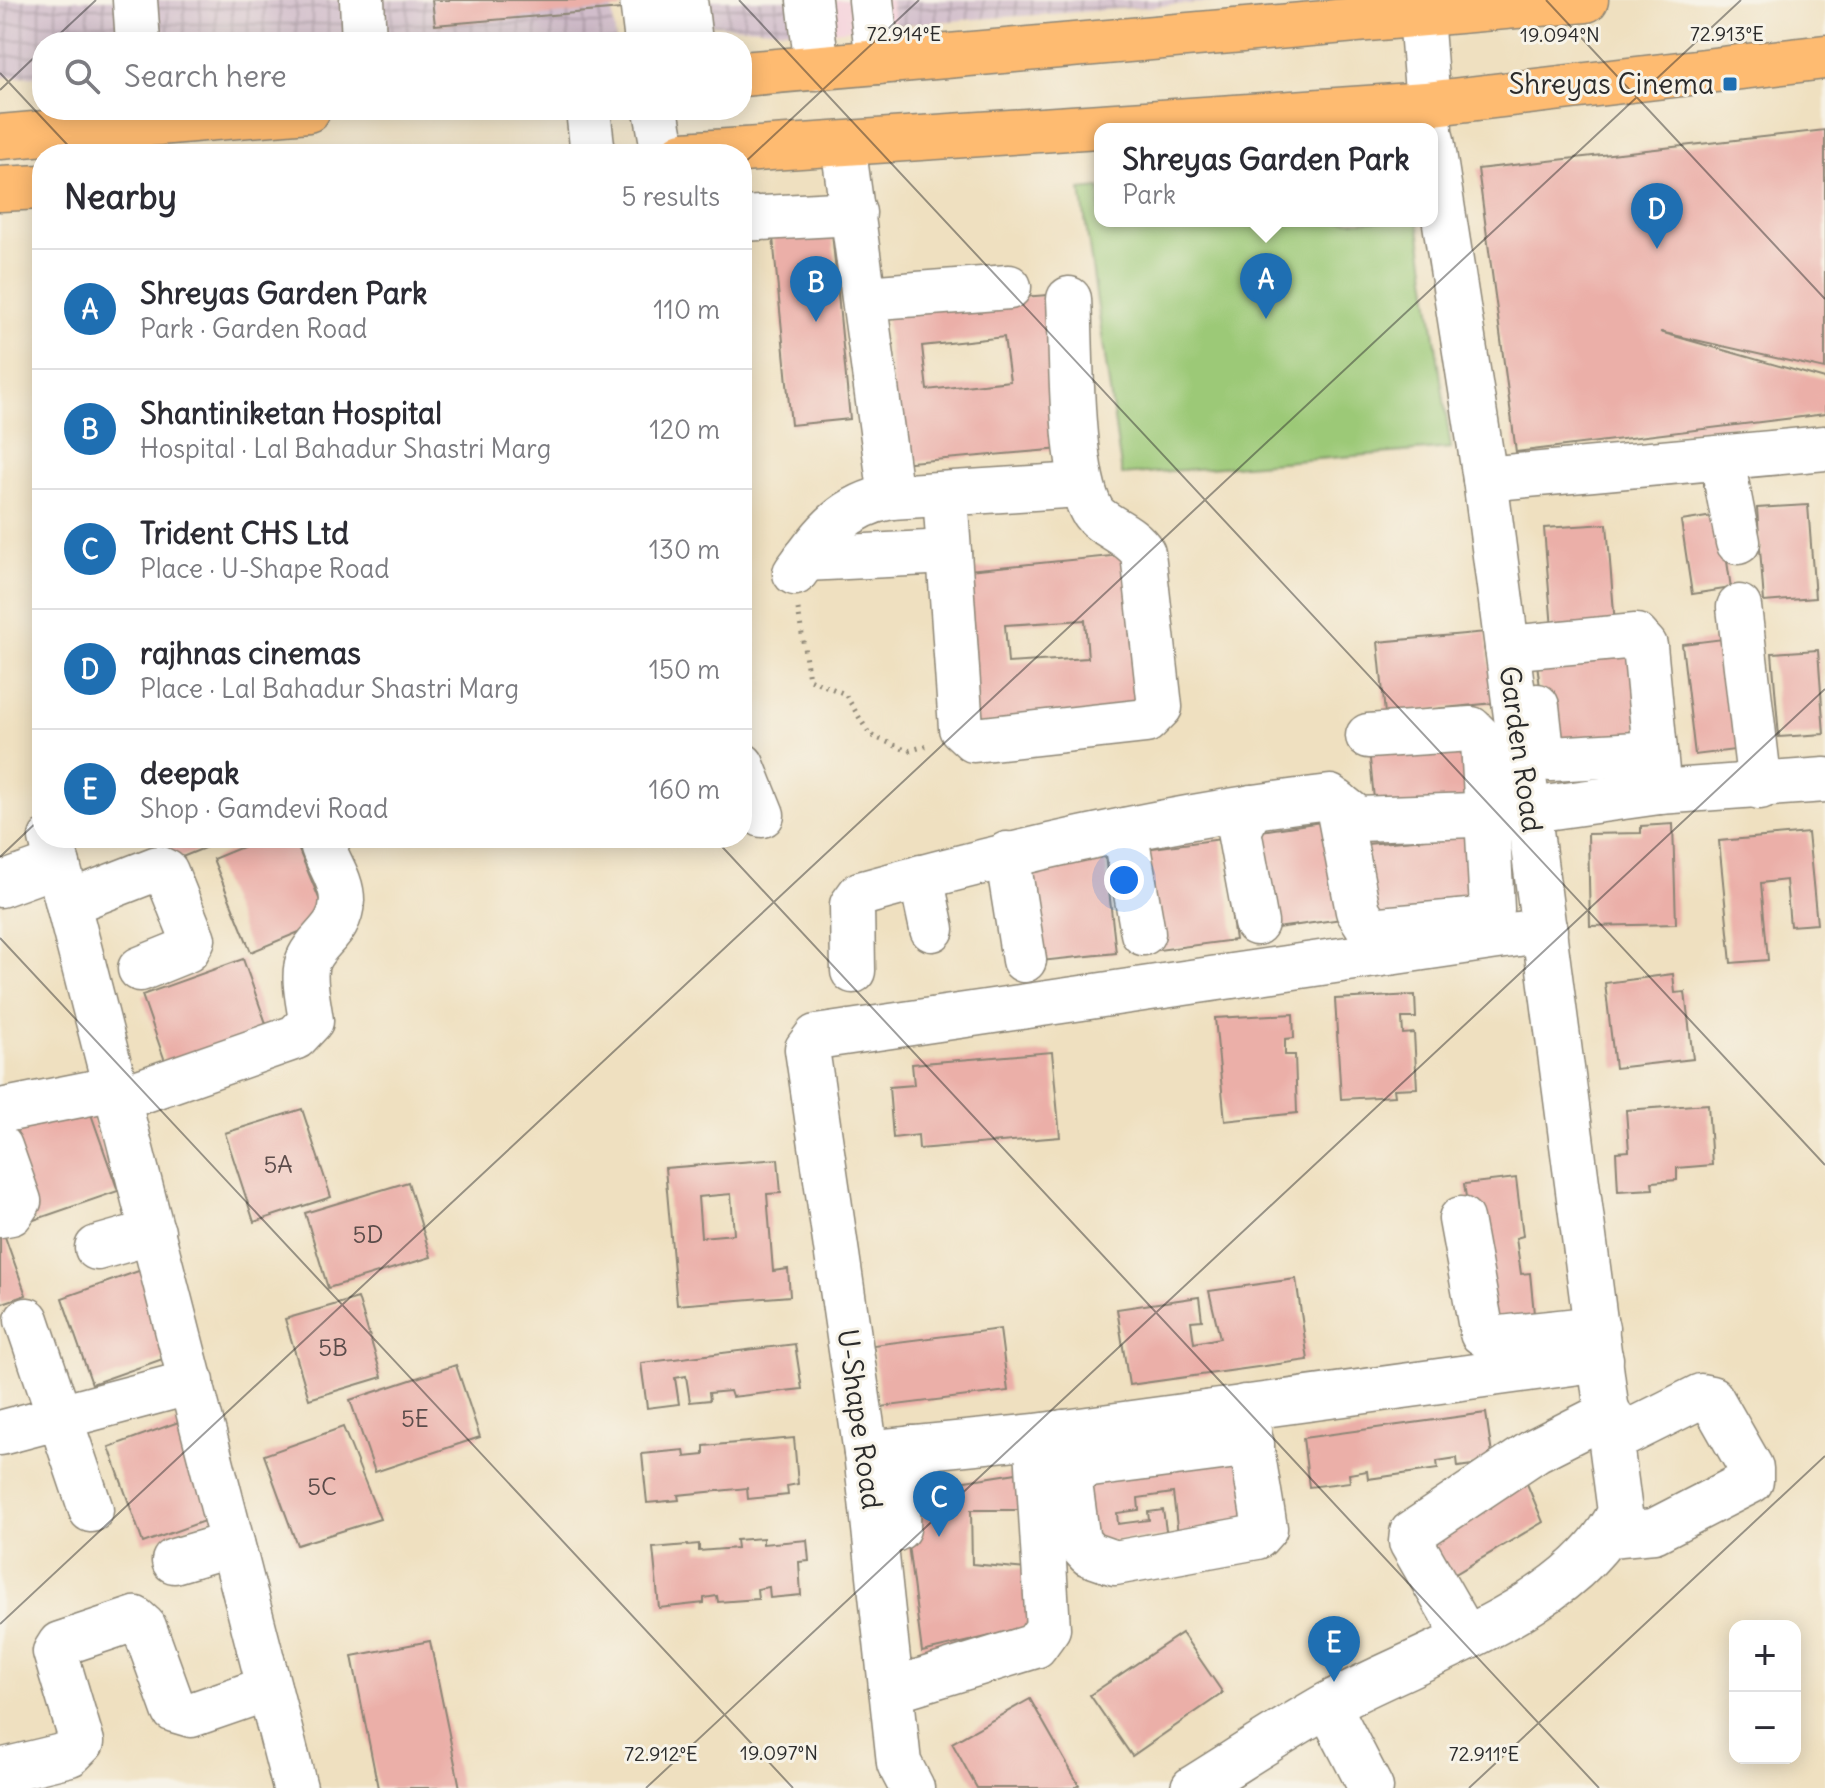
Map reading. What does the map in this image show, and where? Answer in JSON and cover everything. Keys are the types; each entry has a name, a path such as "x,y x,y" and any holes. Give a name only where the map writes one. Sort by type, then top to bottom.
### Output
{"main road":[{"path":"752,73 1423,8 1586,0"},
{"path":"1435,123 1825,57"},
{"path":"0,137 122,120"},
{"path":"752,150 1094,135"},
{"path":"0,189 32,187"}],"street":[{"path":"135,0 137,32"},
{"path":"362,0 364,32"},
{"path":"642,0 646,32"},
{"path":"685,0 689,32"},
{"path":"809,0 817,68"},
{"path":"871,0 878,62"},
{"name":"Garden Road","path":"1423,8 1429,123"},
{"path":"589,120 592,144"},
{"path":"658,120 662,144"},
{"path":"843,144 891,497"},
{"name":"Garden Road","path":"1438,181 1485,479 1518,647 1509,812 1545,930 1599,1344 1618,1428"},
{"path":"752,218 854,213"},
{"path":"865,298 1009,287"},
{"path":"945,494 961,728 974,740 1146,721 1160,707 1143,553 1134,539 1094,515 1080,485 1069,299"},
{"path":"1485,479 1722,460 1825,448"},
{"path":"1722,460 1738,542"},
{"path":"800,566 838,522 865,501 1080,485"},
{"path":"800,566 949,552"},
{"path":"1739,607 1760,787"},
{"path":"1657,773 1645,646 1636,636 1518,647 1542,751 1551,759 1760,787 1825,780"},
{"path":"1337,802 1358,911 1370,930 1480,920 1492,909 1509,812 1483,741 1471,729 1368,736"},
{"path":"853,971 852,905 860,894 1007,854 1251,807 1330,797 1358,819 1509,812 1657,773"},
{"path":"752,790 762,815"},
{"path":"1251,807 1239,831 1256,923"},
{"path":"1125,830 1143,933"},
{"path":"0,1111 118,1093 296,1037 311,1021 306,989 308,959 333,932 342,901 338,880 323,848"},
{"path":"1007,854 1024,960"},
{"path":"59,868 295,1788"},
{"path":"0,885 59,868 158,868 166,872 193,939 187,950 140,969"},
{"path":"921,877 932,929"},
{"name":"U-Shape Road","path":"912,1788 899,1763 866,1453 807,1049 816,1037 1545,930"},
{"path":"0,1147 19,1201 11,1213 0,1215"},
{"path":"1461,1219 1482,1333 1491,1339 1599,1344"},
{"path":"97,1248 153,1232"},
{"path":"27,1320 91,1510"},
{"path":"866,1453 912,1448 1056,1445 1248,1426 1599,1344"},
{"path":"0,1433 192,1382"},
{"path":"1465,1636 1411,1542 1412,1533 1536,1450 1618,1428 1701,1396 1711,1398 1751,1468 1751,1481 1658,1528 1609,1535"},
{"path":"1056,1445 1078,1542 1089,1554 1115,1563 1257,1537 1265,1528 1248,1426"},
{"path":"1618,1428 1658,1528"},
{"path":"1193,1788 1328,1705 1541,1598 1574,1574 1609,1535 1620,1512 1618,1428"},
{"path":"891,1690 1035,1646 1048,1628 1027,1542 1056,1445"},
{"path":"875,1536 898,1528 896,1493 899,1485 914,1477 912,1448"},
{"path":"174,1561 232,1544"},
{"path":"0,1771 70,1754 82,1742 55,1652 60,1644 135,1619 144,1627 174,1710 191,1715 269,1688"},
{"path":"1328,1705 1371,1788"}],"path":[{"path":"800,566 809,679 845,694 870,735 908,751 936,743 961,728"}],"shaded area":[{"path":"0,0 611,0 615,32 32,32 32,76 0,77"},
{"path":"706,0 818,0 822,32 710,25"},
{"path":"818,0 891,0 895,25 822,32"},
{"path":"891,0 1244,0 895,25"}],"green space":[{"path":"1094,189 1094,227 1419,227 1451,448 1122,475 1081,190"}],"building":[{"path":"432,0 620,0 621,9 435,25"},
{"path":"1825,130 1825,369 1660,332 1825,379 1825,414 1516,452 1478,169"},
{"path":"832,232 850,419 791,425 773,237"},
{"path":"1060,294 1073,448 899,463 886,308","holes":["1004,337 1010,381 927,390 922,346"]},
{"path":"1808,505 1815,598 1764,602 1757,508"},
{"path":"1720,515 1731,588 1692,594 1681,521"},
{"path":"1607,524 1615,625 1552,629 1544,528"},
{"path":"1131,554 1148,707 975,725 958,571","holes":["1085,620 1088,658 1008,663 1005,625"]},
{"path":"1486,632 1494,703 1385,714 1378,642"},
{"path":"1731,638 1743,749 1695,755 1682,644"},
{"path":"1635,648 1638,747 1548,750 1536,656"},
{"path":"1818,650 1824,734 1779,737 1772,653"},
{"path":"1473,738 1480,799 1375,809 1369,749"},
{"path":"1328,821 1342,919 1262,930 1248,833"},
{"path":"1673,824 1676,924 1590,926 1588,834 1641,833 1641,826"},
{"path":"1808,833 1817,924 1790,926 1786,880 1761,883 1768,960 1731,963 1719,841"},
{"path":"1475,835 1482,912 1373,922 1366,844"},
{"path":"1221,839 1235,940 1159,950 1145,849"},
{"path":"158,848 204,848 165,864"},
{"path":"240,848 298,848 328,920 251,952 213,859"},
{"path":"1105,855 1116,953 1041,961 1031,862"},
{"path":"243,959 268,1029 166,1064 142,995"},
{"path":"1673,974 1675,993 1685,992 1693,1059 1615,1068 1605,983"},
{"path":"1415,995 1416,1018 1402,1018 1403,1034 1414,1033 1417,1088 1394,1089 1395,1096 1341,1099 1335,999"},
{"path":"1293,1014 1294,1038 1285,1039 1285,1055 1295,1055 1297,1113 1225,1121 1215,1018"},
{"path":"1052,1052 1060,1137 919,1149 918,1135 893,1138 889,1087 914,1085 912,1064"},
{"path":"85,1097 118,1191 34,1220 2,1127"},
{"path":"1708,1104 1712,1165 1677,1168 1677,1180 1652,1182 1653,1189 1618,1191 1616,1152 1629,1151 1626,1110"},
{"path":"302,1109 331,1197 254,1222 225,1133"},
{"path":"778,1159 781,1193 767,1194 773,1271 788,1269 790,1296 677,1305 665,1168","holes":["731,1194 734,1234 701,1237 698,1197"]},
{"path":"1516,1178 1523,1236 1516,1238 1521,1274 1530,1273 1535,1324 1487,1330 1464,1184"},
{"path":"408,1182 431,1257 328,1288 305,1213"},
{"path":"0,1223 26,1295 0,1304"},
{"path":"147,1268 177,1354 92,1384 62,1298"},
{"path":"1296,1279 1308,1360 1129,1385 1117,1309 1199,1297 1202,1320 1191,1321 1194,1343 1220,1338 1209,1291"},
{"path":"358,1298 382,1377 309,1399 285,1319"},
{"path":"1000,1329 1008,1391 881,1407 873,1345"},
{"path":"795,1344 802,1389 732,1397 730,1391 709,1393 710,1400 690,1402 686,1376 675,1378 679,1404 647,1408 641,1363"},
{"path":"456,1365 480,1437 375,1472 350,1400"},
{"path":"1486,1413 1493,1462 1458,1467 1457,1458 1437,1461 1438,1469 1368,1479 1367,1471 1349,1474 1350,1482 1309,1487 1303,1438"},
{"path":"184,1420 218,1516 143,1543 109,1447"},
{"path":"343,1427 380,1519 297,1545 264,1455"},
{"path":"794,1438 798,1484 787,1486 788,1495 748,1499 747,1488 678,1495 679,1500 647,1503 642,1454 684,1450 685,1457 704,1455 704,1446"},
{"path":"1243,1453 1252,1523 1178,1535 1173,1493 1138,1498 1139,1510 1117,1513 1118,1524 1149,1520 1148,1512 1163,1510 1167,1537 1081,1542 1072,1472"},
{"path":"1023,1472 1024,1510 971,1510 972,1564 1027,1569 1038,1625 922,1652 901,1491"},
{"path":"1525,1479 1543,1522 1440,1583 1419,1539"},
{"path":"763,1538 763,1544 807,1540 809,1561 799,1562 801,1595 770,1598 769,1587 757,1589 758,1599 718,1602 717,1596 704,1598 704,1603 659,1608 653,1548 699,1544 699,1551 737,1548 736,1540"},
{"path":"1182,1633 1223,1693 1132,1756 1090,1695"},
{"path":"430,1641 460,1788 378,1788 352,1656"},
{"path":"1030,1699 1079,1785 1074,1788 977,1788 952,1743"}],"place":[{"name":"Shreyas Cinema","path":"1730,84"},
{"name":"rajhnas cinemas","path":"1657,249"},
{"name":"Shreyas Garden Park","path":"1266,319"},
{"name":"Shantiniketan Hospital","path":"816,322"},
{"name":"Trident CHS Ltd","path":"939,1537"},
{"name":"deepak","path":"1334,1682"}]}
